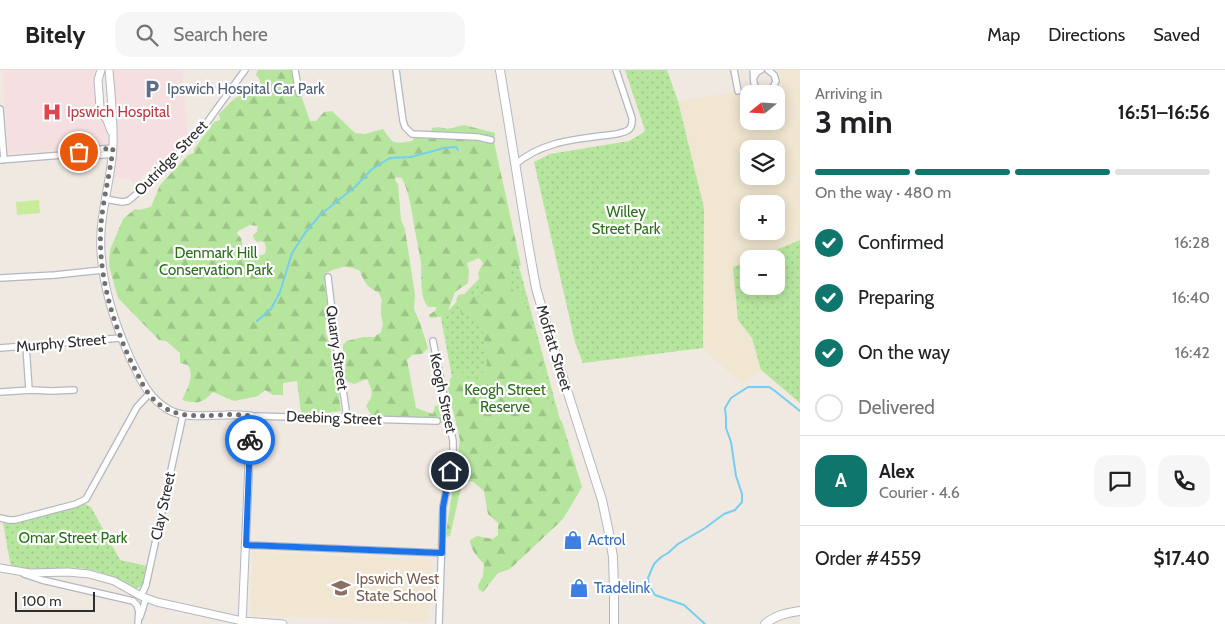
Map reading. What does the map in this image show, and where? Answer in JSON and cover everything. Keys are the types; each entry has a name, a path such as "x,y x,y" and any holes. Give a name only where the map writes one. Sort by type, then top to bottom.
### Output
{"main road":[{"name":"Moffatt Street","path":"500,70 532,267 543,315 602,500 608,528 613,557 614,624"},
{"path":"765,624 772,618 800,611"}],"street":[{"name":"Outridge Street","path":"105,199 122,202 128,201 151,182 200,132 245,70"},
{"path":"295,70 299,93"},
{"path":"396,70 403,121 412,134 478,137 491,140"},
{"path":"515,165 533,151 547,146 627,132 632,118 616,70"},
{"path":"734,70 738,91"},
{"path":"753,70 756,88 762,92 769,91 776,82 774,75 768,70"},
{"path":"754,77 761,70"},
{"path":"0,518 15,520 76,504 86,499 138,407 149,394 121,338 102,270 101,222 113,136 109,71 100,73 98,82 100,110 107,120 113,136"},
{"path":"100,110 107,111 112,103"},
{"path":"0,109 2,160 75,154 81,151 112,151"},
{"path":"0,278 102,270"},
{"name":"Quarry Street","path":"328,277 346,410 345,419"},
{"name":"Murphy Street","path":"0,348 121,338"},
{"name":"Keogh Street","path":"433,341 453,441 453,454 443,507 439,624"},
{"path":"26,346 30,390"},
{"path":"0,392 74,390"},
{"name":"Deebing Street","path":"149,394 169,410 183,415 437,421"},
{"name":"Clay Street","path":"138,618 183,415"},
{"path":"242,623 252,416"},
{"path":"246,545 442,553"},
{"path":"0,568 33,574 72,572 89,574 114,581 157,602 242,623 283,624"},
{"path":"14,571 42,580 133,601 137,605 138,618"}],"shaded area":[{"name":"Ipswich Hospital","path":"2,70 100,70 97,76 107,136 110,141 109,144 102,148 10,153 8,151"},
{"name":"Ipswich Hospital","path":"111,70 182,70 188,140 163,165 159,161 134,184 130,179 114,177 117,151"},
{"path":"779,70 800,70 800,240 776,250 740,250 740,264 733,267 738,320 752,338 761,370 741,384 703,348 704,208 678,101 740,91 740,130 785,130 785,85 782,85"},
{"name":"Ipswich West State School","path":"253,552 432,560 428,622 250,615"}],"green space":[{"name":"Denmark Hill Conservation Park","path":"258,70 293,70 297,93 302,98 310,121 316,121 324,112 332,111 355,133 365,134 383,129 392,141 397,143 412,141 416,135 431,132 432,128 438,127 448,129 464,125 495,133 494,142 521,265 508,270 509,283 514,292 522,291 540,352 548,402 562,422 582,487 563,519 510,569 498,573 483,592 479,590 478,585 483,576 484,564 473,550 470,540 477,536 493,539 498,535 498,523 488,514 484,491 472,481 462,483 450,536 447,537 446,533 460,440 448,389 450,379 454,375 464,372 471,383 485,370 487,364 486,346 481,327 473,314 462,315 456,300 458,295 471,293 480,298 484,297 478,273 483,263 479,258 467,263 469,271 468,283 455,292 446,316 430,318 429,315 436,310 436,307 428,307 423,298 421,262 409,197 402,178 396,177 395,180 398,184 401,220 405,229 415,295 414,309 428,348 422,354 412,355 407,360 416,408 433,414 435,406 439,405 442,423 438,423 436,419 371,415 366,406 372,393 367,379 354,384 346,381 343,345 347,341 363,337 374,337 381,332 383,325 381,314 382,300 378,292 367,284 360,271 355,269 343,267 335,269 326,273 325,279 328,304 325,322 326,334 331,347 334,370 339,382 338,390 341,411 309,415 301,413 297,381 283,383 283,395 273,395 265,390 258,396 234,401 213,392 199,402 182,400 191,374 188,365 180,363 180,353 166,341 159,340 118,298 109,266 110,250 123,219 135,209 151,207 160,185 188,155 194,153 194,149 214,122 220,120 219,114 234,99 244,93 248,85 261,87 260,80 256,75","holes":["250,225 258,226 257,232 253,235 254,239 257,242 264,242 266,247 265,254 259,255 243,249 241,238 237,234 238,231"]},
{"name":"Willey Street Park","path":"625,70 667,70 678,101 704,208 703,348 583,363 575,342 534,162 550,154 629,141 643,133 645,130"},
{"path":"39,200 40,213 17,215 16,202"},
{"path":"800,240 800,403 761,370 752,338 738,320 733,267 740,264 740,295 785,295 785,250 776,250"},
{"name":"Keogh Street Reserve","path":"513,244 579,491 463,436 441,318"},
{"name":"Omar Street Park","path":"85,504 91,507 120,560 147,566 140,587 136,588 93,570 11,567 3,523 13,524"}],"waterway":[{"path":"257,321 271,309 280,292 292,253 305,233 320,215 356,186 372,169 390,158 411,157 444,148 456,147 458,150"},
{"path":"705,624 684,605 655,595 649,586 648,578 654,564 678,544 724,514 735,510 742,502 731,442 726,428 725,408 731,398 748,387 769,387 800,411"}],"way so far":[{"path":"79,152 113,148 101,222 102,270 121,338 144,387 158,403 179,414 188,416 252,416 250,440"}],"place":[{"name":"Ipswich Hospital Car Park","path":"152,89"},
{"name":"Ipswich Hospital","path":"52,112"},
{"name":"Actrol","path":"573,540"},
{"name":"Ipswich West State School","path":"341,588"},
{"name":"Tradelink","path":"579,588"}],"route":[{"path":"250,440 246,545 442,553 443,507 450,471"}]}
